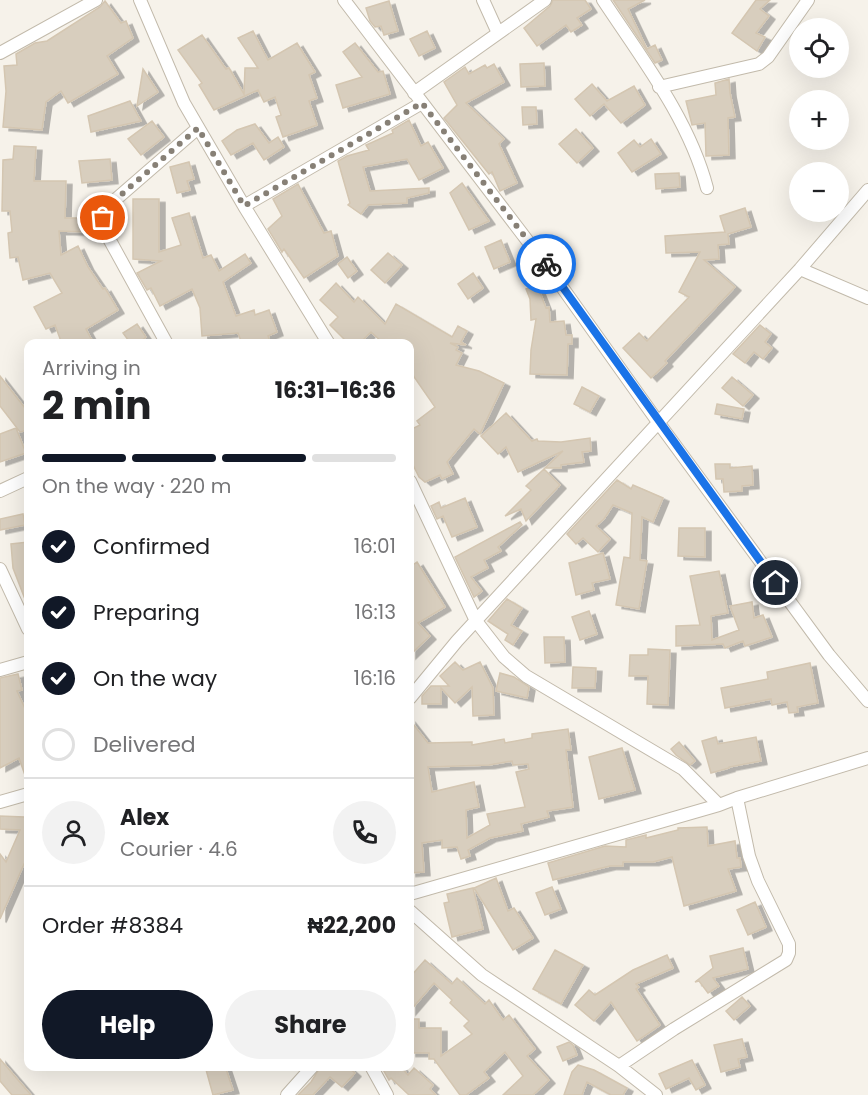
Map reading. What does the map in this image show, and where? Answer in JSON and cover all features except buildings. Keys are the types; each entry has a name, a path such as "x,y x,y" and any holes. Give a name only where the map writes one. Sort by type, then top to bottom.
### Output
{"street":[{"path":"0,53 96,0"},
{"path":"140,0 184,103 326,339"},
{"path":"344,0 552,273 829,655 868,701"},
{"path":"483,0 498,33"},
{"path":"244,206 418,98 498,33 545,0"},
{"path":"603,0 659,87 699,158 707,188"},
{"path":"659,87 759,64 768,57 808,0"},
{"path":"164,339 107,235 103,218 107,207 198,128"},
{"path":"414,693 476,621 800,269 868,190"},
{"path":"800,269 868,297"},
{"path":"0,491 24,480"},
{"path":"414,489 476,621 504,657 526,676 683,769 719,805"},
{"path":"0,569 24,620"},
{"path":"0,669 24,663"},
{"path":"414,893 719,805 868,758"},
{"path":"0,802 24,795"},
{"path":"620,1066 674,1029 786,960 789,944 758,881 749,856 737,798"},
{"path":"414,915 482,975 620,1066 656,1095"},
{"path":"287,1095 309,1071"},
{"path":"374,1071 387,1095"}],"way so far":[{"path":"103,218 107,207 198,128 244,206 422,103 546,264"}],"route":[{"path":"546,264 776,583"}]}
